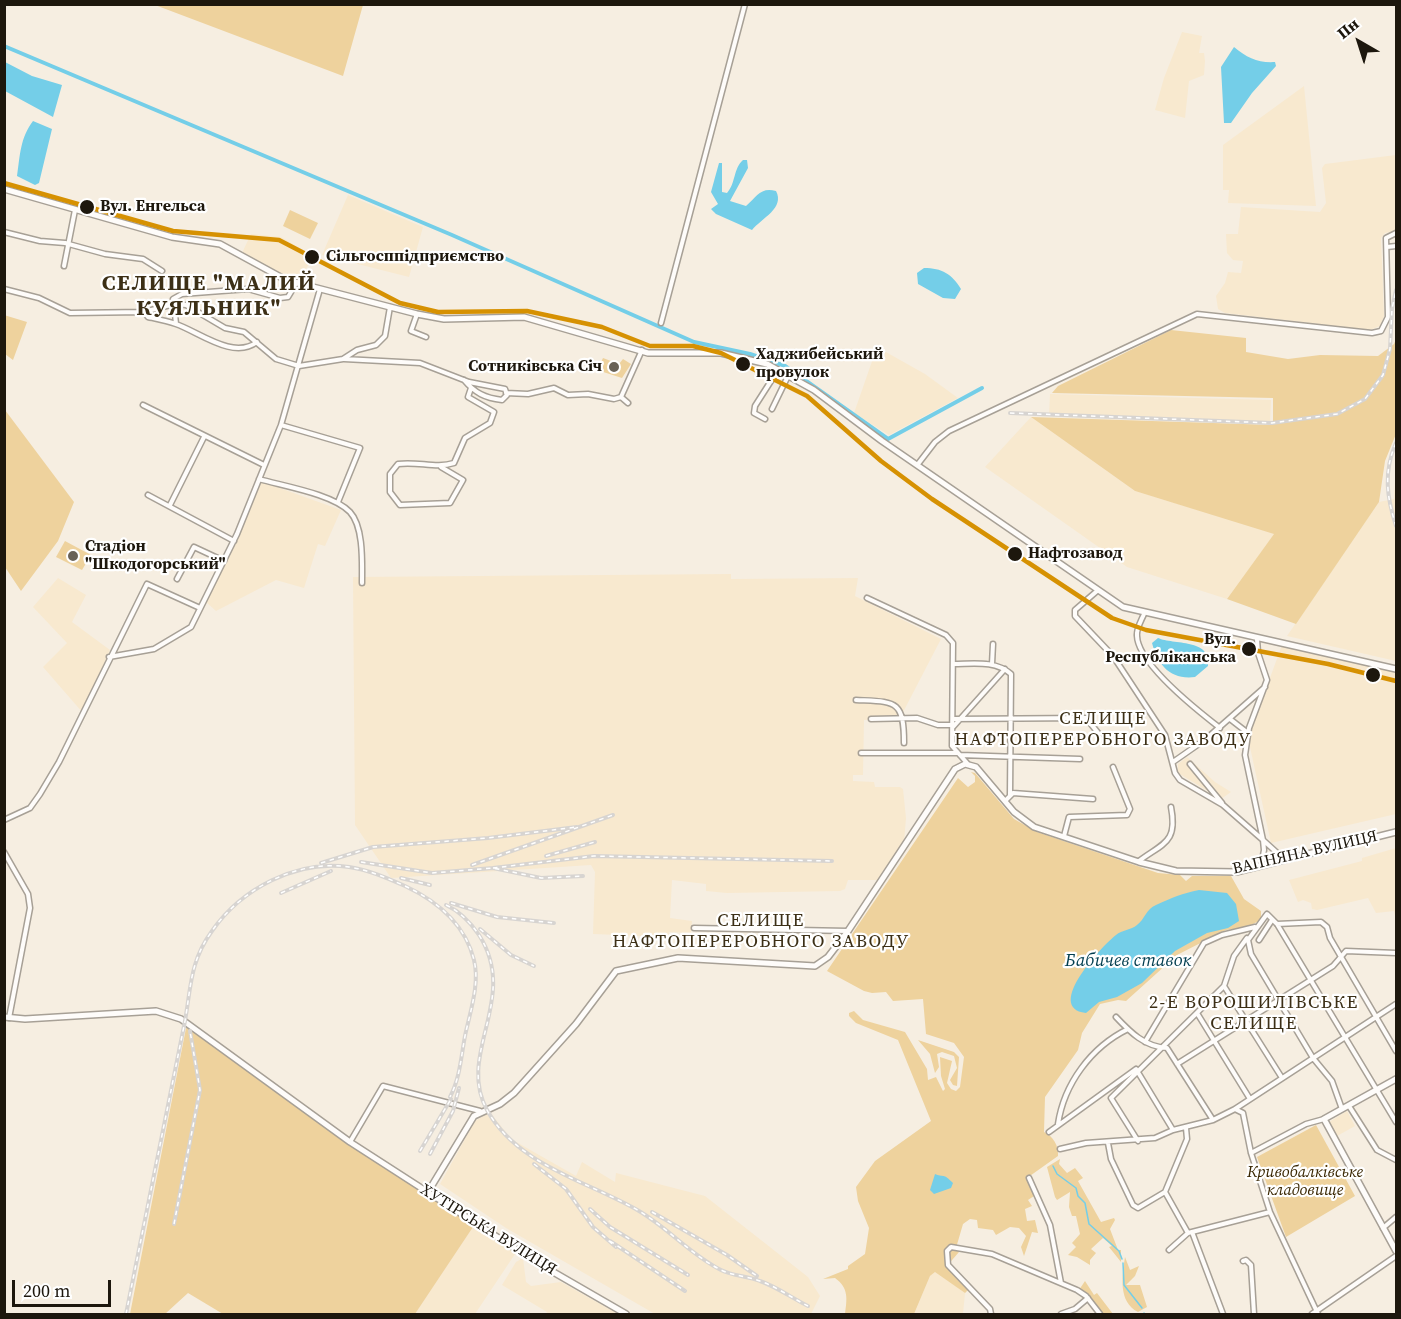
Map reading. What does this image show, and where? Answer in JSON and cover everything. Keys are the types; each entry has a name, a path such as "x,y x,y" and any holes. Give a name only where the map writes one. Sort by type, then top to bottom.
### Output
{"street":[{"path":"661,323 746,4"},
{"path":"4,189 172,237 220,244 275,275 417,314 444,319 524,317 664,355 729,353 779,369 1123,607 1144,614 1396,669"},
{"path":"64,266 75,210"},
{"path":"4,232 40,242 67,244 143,259 162,271"},
{"path":"918,464 929,448 949,431 1197,314 1372,333 1380,331 1388,317 1387,237 1396,233"},
{"path":"1387,247 1396,246"},
{"path":"176,324 173,299 182,294 240,289 255,290 280,298 288,297 298,282"},
{"path":"109,657 154,649 169,643 191,627 234,541 281,425 320,288"},
{"path":"4,289 39,298 70,313 144,312 174,304 186,305 225,328 252,337 276,359 299,366 343,359 420,363 464,380 505,389 506,393"},
{"path":"343,359 357,350 376,345 381,341 391,307"},
{"path":"144,312 148,317 176,324 215,343 249,347 257,342"},
{"path":"417,314 411,331 426,337"},
{"path":"506,393 528,394 554,388 568,395 588,394 614,399 621,397 642,350"},
{"path":"765,419 754,412 755,406 779,369"},
{"path":"772,409 789,374"},
{"path":"464,380 471,388 489,398 502,400 507,395 506,393"},
{"path":"441,467 463,480 450,503 400,505 390,492 390,474 398,464 416,461 441,467 454,463 465,438 490,423 494,412 468,397 471,388"},
{"path":"621,397 628,403"},
{"path":"142,405 264,465"},
{"path":"281,425 360,448 338,502"},
{"path":"170,505 204,437"},
{"path":"259,479 338,502 351,513 358,531 362,584"},
{"path":"148,495 234,541"},
{"path":"177,579 194,547 224,561"},
{"path":"4,820 25,811 36,801 63,754 147,584 200,608"},
{"path":"1097,591 1075,610 1074,616 1113,656 1165,735 1175,773 1180,780 1223,805"},
{"path":"428,1192 469,1123 480,1111 500,1104 514,1093 576,1024 609,977 620,969 685,958 815,966 828,957 848,931 955,769 967,764 952,746 953,643 946,635 867,598"},
{"path":"1144,614 1137,637 1145,657 1156,673 1220,728"},
{"path":"1257,639 1259,657 1267,677 1266,686 1248,733 1245,755 1263,840 1261,866"},
{"path":"993,644 993,664"},
{"path":"953,664 993,664 1011,674 1007,799"},
{"path":"871,719 904,718 952,726 963,718 1005,669"},
{"path":"1173,762 1220,728 1266,686"},
{"path":"856,700 891,703 904,718 904,743"},
{"path":"953,719 1086,718 1099,734"},
{"path":"1230,719 1248,733"},
{"path":"861,753 1080,759"},
{"name":"ВАПНЯНА ВУЛИЦЯ","path":"967,764 982,772 1007,799 1014,812 1034,827 1165,870 1236,872 1396,832"},
{"path":"1190,764 1223,805 1285,860"},
{"path":"1064,836 1069,817 1127,814 1130,809 1113,767"},
{"path":"1007,799 1013,793 1093,799"},
{"path":"1139,862 1166,845 1172,834 1171,807"},
{"path":"4,852 28,894 30,908 7,1017"},
{"path":"1138,1141 1111,1098 1224,986 1234,956 1267,914 1276,924 1396,1122"},
{"path":"1258,940 1272,920"},
{"path":"1276,924 1324,923 1396,1051"},
{"path":"1145,1042 1204,943 1222,935 1256,926"},
{"path":"694,928 848,931"},
{"path":"1250,936 1248,940 1251,954 1313,1058 1332,1081 1342,1109"},
{"path":"1177,1064 1310,981 1348,951 1396,953"},
{"path":"1224,986 1282,1078"},
{"path":"1060,1149 1086,1143 1155,1138 1173,1130 1213,1120 1235,1109 1396,1004"},
{"name":"ХУТІРСЬКА ВУЛИЦЯ","path":"7,1017 25,1019 142,1012 166,1013 189,1024 351,1142 536,1262 626,1314"},
{"path":"1197,1013 1250,1099"},
{"path":"1116,1017 1145,1042 1160,1048 1167,1048 1213,1120"},
{"path":"1058,1124 1060,1108 1083,1065 1094,1052 1128,1029"},
{"path":"1049,1132 1132,1071 1138,1070"},
{"path":"1138,1070 1173,1130"},
{"path":"1251,1153 1306,1124 1324,1119 1396,1079"},
{"path":"351,1142 383,1086 480,1111"},
{"path":"1245,1102 1243,1113 1251,1153 1270,1212 1315,1313 1396,1254 1324,1119"},
{"path":"1348,1106 1377,1150 1396,1160"},
{"path":"1235,1109 1243,1113"},
{"path":"1108,1143 1111,1159 1136,1208 1165,1192 1187,1139 1186,1128"},
{"path":"1029,1178 1050,1225 1061,1284"},
{"path":"1165,1192 1190,1233 1223,1314"},
{"path":"1169,1250 1190,1233 1270,1212"},
{"path":"1383,1228 1396,1217"},
{"path":"991,1314 990,1309 948,1265 947,1251 951,1246 992,1254 1061,1284 1088,1298 1101,1314"},
{"path":"1243,1261 1246,1260 1251,1265 1254,1314"},
{"path":"1061,1314 1074,1309 1088,1298"}],"shaded area":[{"path":"1182,32 1202,36 1199,53 1204,53 1205,61 1204,75 1189,81 1185,118 1155,110 1164,78"},
{"path":"1304,86 1316,206 1228,203 1229,190 1223,190 1223,145"},
{"path":"1396,155 1396,231 1385,233 1381,238 1384,316 1380,326 1370,330 1225,313 1218,309 1216,296 1225,283 1228,272 1241,273 1243,261 1233,260 1227,253 1226,234 1238,234 1241,207 1320,212 1326,203 1322,168 1325,164"},
{"path":"348,195 423,227 409,277 322,255"},
{"path":"251,234 281,237 315,257 297,280 279,274 242,253"},
{"path":"877,347 925,374 958,398 889,435 854,413"},
{"path":"1050,394 1271,400 1270,423 1049,416"},
{"path":"1031,417 1135,491 1275,533 1227,599 1127,567 985,467"},
{"path":"1396,465 1396,661 1287,636 1379,502 1394,499"},
{"path":"260,481 341,510 325,546 318,544 304,588 276,580 216,611 206,602 236,542"},
{"path":"731,574 731,579 858,578 855,596 941,639 900,718 864,720 863,775 853,775 853,781 874,782 875,787 903,789 906,818 904,842 878,880 848,880 845,889 840,891 727,893 706,891 706,884 672,880 670,918 692,921 691,933 669,932 668,937 593,934 595,872 591,865 391,878 355,825 353,577"},
{"path":"58,578 86,595 72,622 110,650 83,713 43,667 67,643 33,607"},
{"path":"1282,645 1396,670 1396,814 1271,843 1248,738"},
{"path":"1187,757 1215,782 1231,792 1221,799 1178,773 1178,764"},
{"path":"1396,848 1396,920 1394,911 1376,913 1368,898 1317,910 1312,909 1311,903 1303,900 1298,902 1289,880 1362,861 1362,858"},
{"path":"1347,1111 1355,1126 1337,1136 1329,1122"},
{"path":"490,1112 511,1139 576,1176 582,1162 615,1182 616,1173 705,1196 808,1277 820,1296 811,1314 655,1314 506,1228 440,1184 475,1121"},
{"path":"475,1224 517,1251 475,1314 415,1314"},
{"path":"523,1258 526,1282 531,1286 561,1282 618,1314 546,1314 547,1312 502,1285 516,1262"},
{"path":"936,1271 965,1293 963,1314 914,1314 930,1276"}],"green space":[{"path":"155,5 363,5 343,76"},
{"path":"290,210 318,223 310,239 283,226"},
{"path":"4,315 27,322 13,360 5,354"},
{"path":"1171,330 1246,338 1246,352 1288,359 1320,355 1378,356 1394,344 1396,339 1396,434 1385,461 1379,502 1296,624 1227,599 1274,534 1135,491 1031,417 1273,425 1273,398 1052,393 1058,386"},
{"name":"Сотниківська Січ","path":"603,358 619,364 623,359 631,364 622,378 597,370"},
{"path":"5,410 74,502 58,541 21,591 5,567"},
{"name":"Стадіон \"Шкодогорський\"","path":"65,541 91,555 82,570 56,557"},
{"path":"971,772 975,773 1014,819 1037,832 1158,873 1180,875 1186,881 1192,876 1231,876 1244,899 1261,911 1261,920 1247,927 1226,930 1177,955 1126,1001 1118,1000 1100,1004 1082,1033 1078,1050 1045,1097 1044,1132 1055,1142 1058,1156 1027,1178 1034,1196 1028,1200 1032,1206 1025,1209 1027,1221 1035,1220 1038,1233 1032,1232 1024,1256 1021,1247 1026,1236 1019,1228 1010,1227 996,1235 993,1230 978,1228 977,1220 970,1219 963,1224 956,1248 959,1252 946,1267 968,1290 965,1293 935,1272 930,1276 914,1314 845,1314 846,1299 843,1286 835,1278 823,1279 848,1269 848,1266 865,1254 869,1228 858,1201 856,1187 875,1161 931,1121 898,1040 856,1023 849,1013 854,1011 863,1020 905,1032 927,1069 928,1080 936,1077 943,1091 945,1089 941,1076 940,1057 952,1061 947,1083 951,1089 956,1091 960,1087 964,1057 954,1043 926,1034 923,999 893,1001 886,992 864,991 827,971 958,778 968,787 975,782 975,776"},
{"path":"187,1023 330,1128 475,1224 415,1314 223,1314 188,1293 165,1314 130,1314"},
{"path":"918,1040 954,1052 959,1057 957,1086 953,1085 950,1080 957,1068 954,1056 942,1052 937,1054 939,1067 935,1073 930,1054"},
{"name":"Кривобалківське кладовище","path":"1316,1125 1355,1196 1286,1237 1257,1157"},
{"path":"1060,1159 1059,1164 1067,1173 1075,1168 1083,1178 1078,1181 1101,1222 1114,1218 1110,1229 1118,1250 1121,1250 1121,1262 1109,1247 1112,1246 1103,1238 1091,1249 1096,1253 1090,1260 1090,1265 1077,1257 1068,1255 1076,1247 1072,1243 1080,1234 1076,1216 1072,1216 1069,1207 1070,1192 1057,1200 1047,1167"},
{"path":"1125,1257 1130,1270 1139,1266 1135,1276 1126,1285 1140,1285 1147,1307 1138,1312 1127,1302 1124,1295"},
{"path":"1085,1281 1094,1295 1097,1293 1113,1314 1103,1314 1090,1298 1079,1290"}],"water":[{"path":"1234,47 1253,59 1275,62 1276,66 1252,93 1231,123 1224,123 1221,67"},
{"path":"5,62 32,76 62,85 53,117 5,91"},
{"path":"33,121 52,129 39,183 35,185 17,176 23,141"},
{"path":"743,160 747,160 748,168 730,201 746,206 766,190 776,191 778,197 775,208 752,230 716,214 711,209 718,204 711,192 719,163 722,163 722,192 727,193"},
{"path":"924,268 936,269 954,279 961,289 955,299 943,298 918,284 917,273"},
{"path":"1158,638 1198,647 1208,657 1208,666 1195,677 1172,673 1162,664 1155,651 1152,643"},
{"name":"Бабичев ставок","path":"1199,890 1227,893 1236,904 1239,921 1228,928 1207,933 1175,951 1142,983 1117,997 1099,1002 1086,1013 1074,1009 1071,1000 1073,988 1100,950 1118,933 1137,925 1153,907 1177,896"},
{"path":"935,1174 950,1180 953,1183 951,1188 934,1194 930,1190"}],"waterway":[{"path":"4,46 452,235 694,342 750,354 785,366 888,439 982,388"},
{"path":"1053,1166 1057,1174 1076,1188 1078,1196 1085,1203 1089,1224 1119,1251 1122,1259"},
{"path":"1123,1263 1124,1285 1142,1308"}],"railway":[{"path":"1010,413 1272,423 1337,414 1365,399 1383,375 1390,349 1392,309 1396,290"},
{"path":"1396,443 1388,475 1390,505 1396,526"},
{"path":"472,865 613,815"},
{"path":"321,863 373,847 488,838 577,827"},
{"path":"546,856 595,842"},
{"path":"493,868 594,856 832,861"},
{"path":"361,862 432,873 493,868 541,878 583,876"},
{"path":"126,1314 195,964 212,931 238,902 254,890 272,880 310,868 349,867 371,872 405,886 428,899 448,915 464,935 476,969 474,998 458,1075 450,1097"},
{"path":"281,893 331,871"},
{"path":"401,878 430,885"},
{"path":"451,903 497,917 554,923"},
{"path":"446,905 472,926 479,935 490,959 493,981 478,1068 479,1089 487,1110 500,1129 535,1159 639,1211 710,1264 726,1272 766,1283 808,1306"},
{"path":"480,929 511,955 534,966"},
{"path":"174,1224 200,1090 190,1031"},
{"path":"430,1154 453,1111 459,1088"},
{"path":"420,1151 451,1099"},
{"path":"534,1164 566,1189 593,1227 616,1247"},
{"path":"590,1209 610,1227 688,1275"},
{"path":"652,1212 727,1255 757,1276"},
{"path":"610,1241 685,1291"}],"transit line":[{"path":"4,183 173,231 279,240 400,303 438,312 527,311 602,327 650,346 693,346 721,353 807,396 881,461 932,499 1112,618 1146,630 1328,664 1396,681"}],"place":[{"name":"Вул. Енгельса","path":"87,207"},
{"name":"Сільгосппідприємство","path":"312,257"},
{"name":"Хаджибейський провулок","path":"743,364"},
{"name":"Сотниківська Січ","path":"614,367"},
{"name":"Нафтозавод","path":"1015,554"},
{"name":"Стадіон \"Шкодогорський\"","path":"73,556"},
{"name":"Вул. Республіканська","path":"1249,649"}],"district":[{"name":"СЕЛИЩЕ \"МАЛИЙ КУЯЛЬНИК\"","path":"209,296"},
{"name":"СЕЛИЩЕ НАФТОПЕРЕРОБНОГО ЗАВОДУ","path":"1103,729"},
{"name":"СЕЛИЩЕ НАФТОПЕРЕРОБНОГО ЗАВОДУ","path":"761,931"},
{"name":"2-Е ВОРОШИЛІВСЬКЕ СЕЛИЩЕ","path":"1254,1013"}]}
